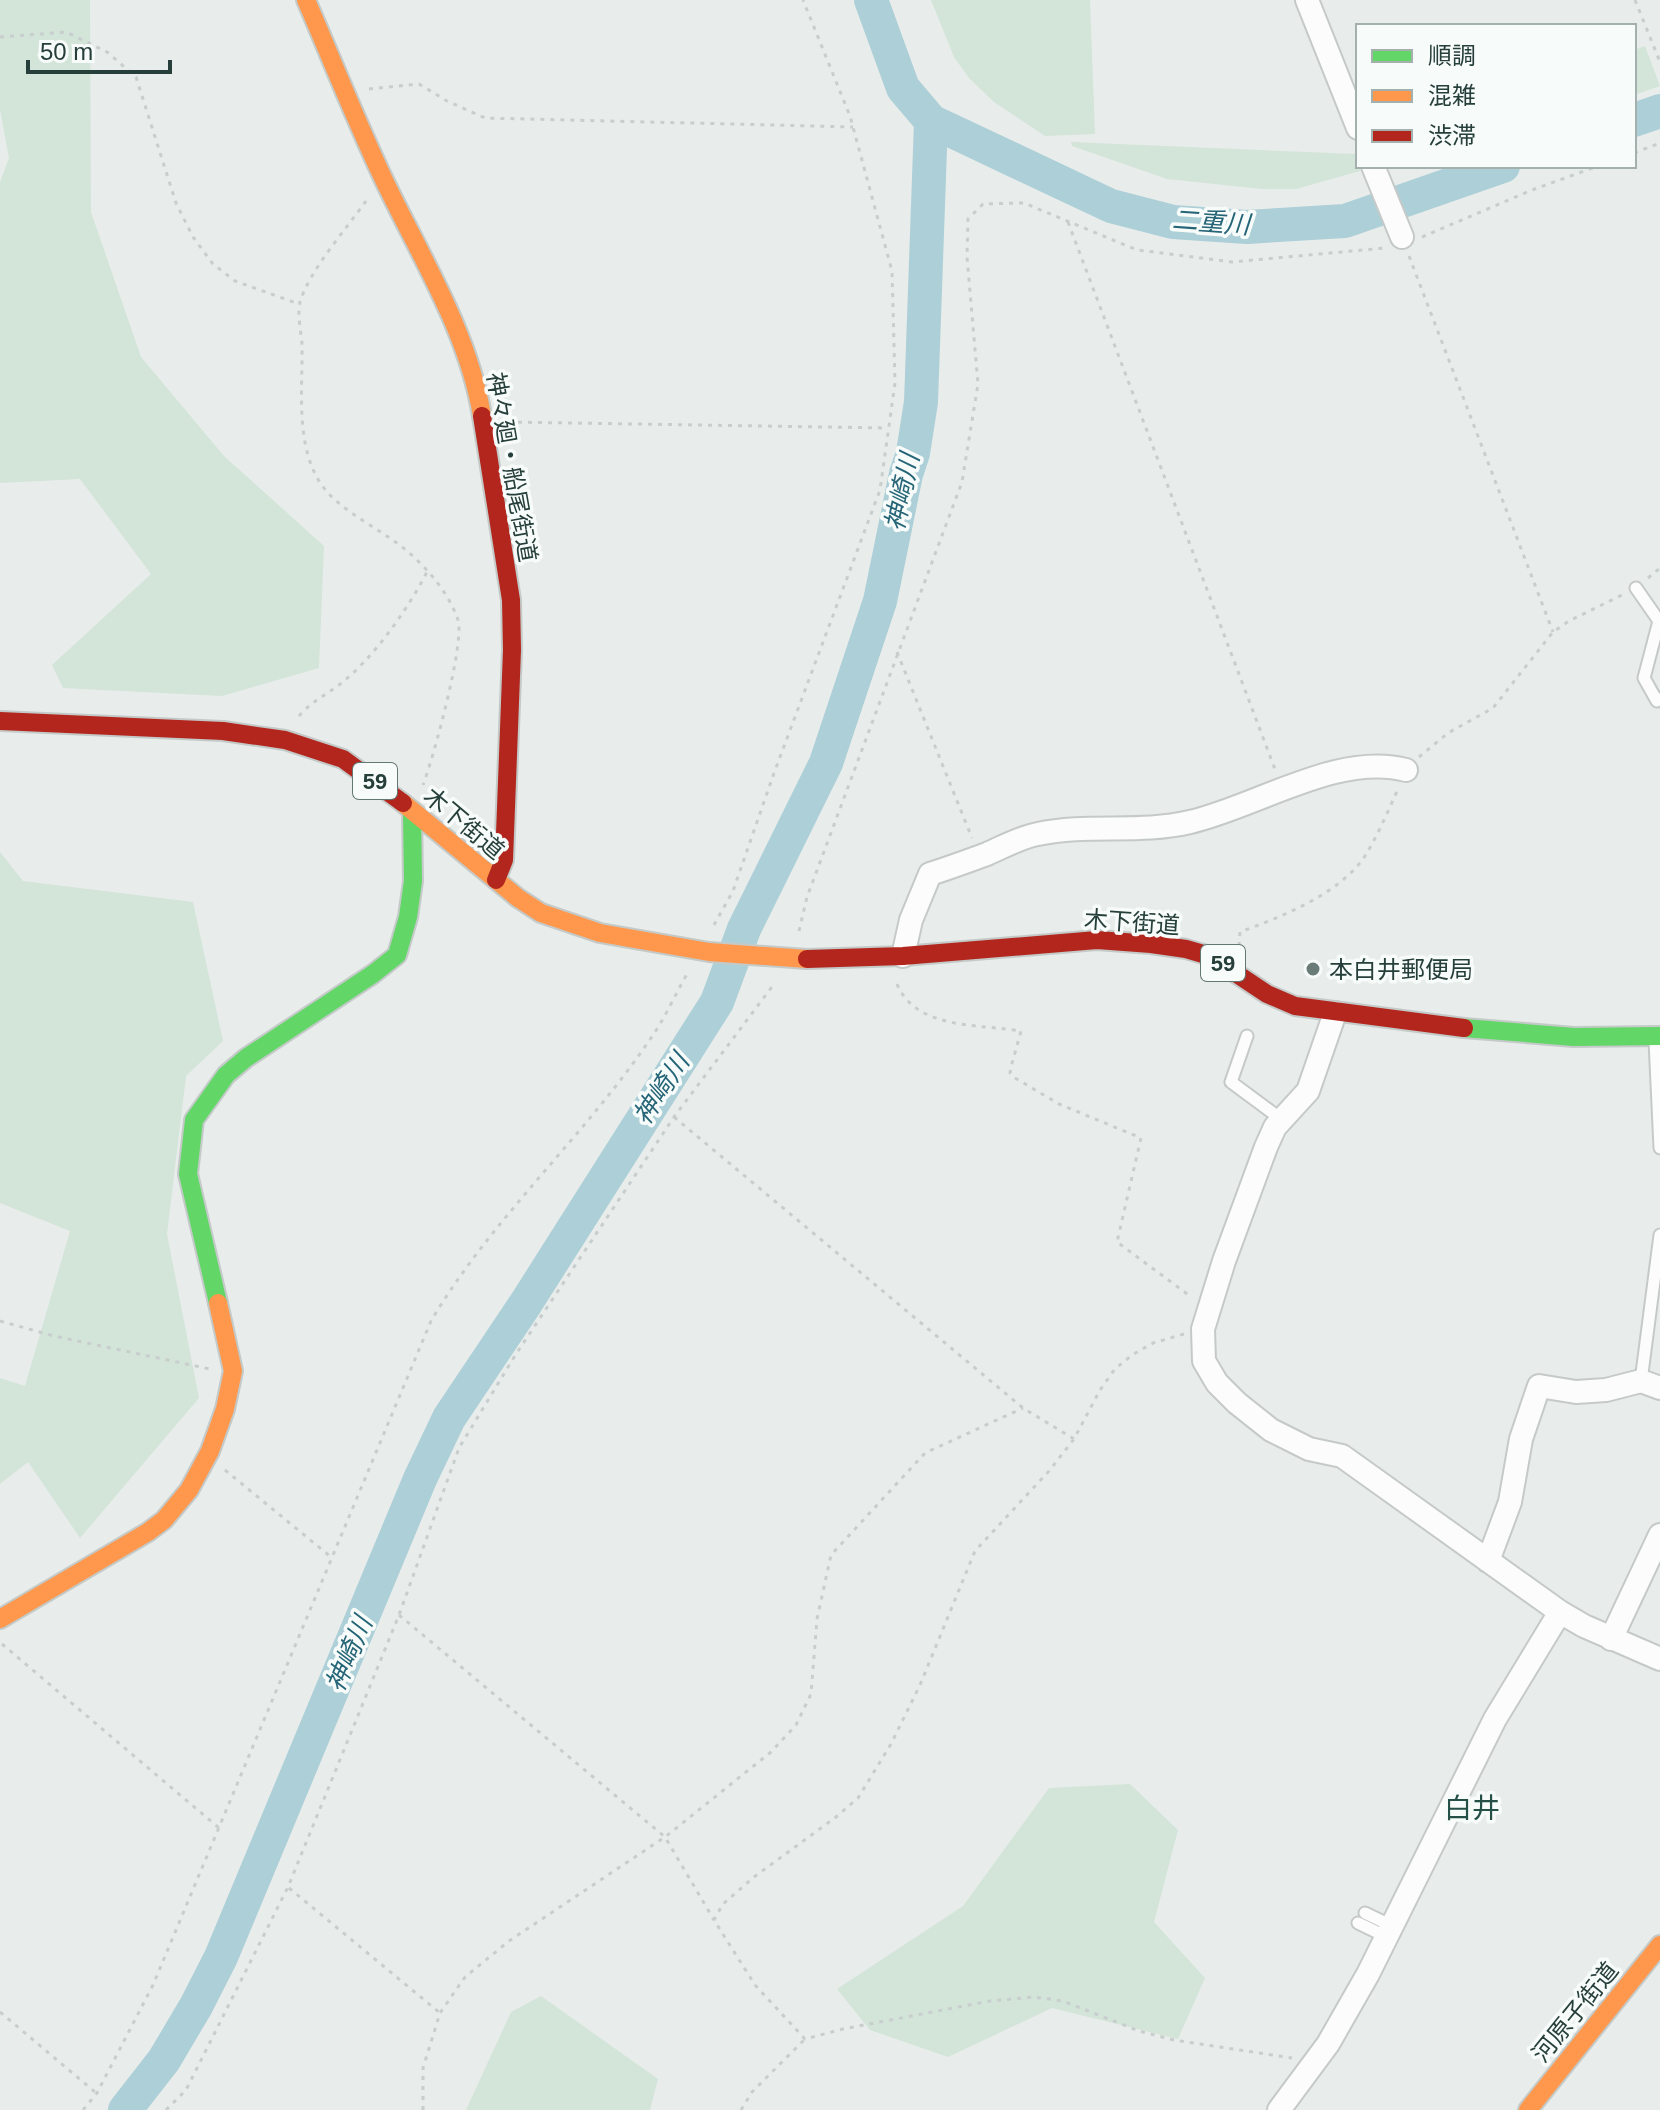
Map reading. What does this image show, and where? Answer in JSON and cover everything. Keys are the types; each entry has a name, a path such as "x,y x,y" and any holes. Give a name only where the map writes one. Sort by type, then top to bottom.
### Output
{"street":[{"name":"神々廻・船尾街道","path":"306,0 383,177 461,338 478,394 511,613 504,860 496,880"},
{"path":"1307,0 1356,123"},
{"path":"1374,168 1403,241"},
{"name":"木下街道","path":"0,721 223,731 285,740 343,759 541,913 600,933 704,951"},
{"path":"894,957 930,874 1037,834 1068,830 1164,828 1228,813 1283,790 1348,770 1385,767 1406,770"},
{"path":"0,1619 135,1541 165,1520 182,1500 207,1455 220,1429 230,1397 233,1371 188,1174 194,1120 226,1075 246,1058 397,955 408,917 413,881 412,811"},
{"name":"木下街道","path":"784,959 894,957 1097,940 1186,949 1210,956 1276,999 1295,1006 1335,1013 1571,1037 1657,1036"},
{"name":"59","path":"704,951 784,959"},
{"path":"1335,1013 1308,1091 1281,1119 1266,1147 1206,1320 1204,1361 1217,1383 1271,1430 1309,1449 1342,1456 1560,1612 1611,1639 1660,1659"},
{"path":"1488,1561 1510,1502 1521,1439 1539,1386 1576,1392 1651,1385"},
{"path":"1611,1639 1660,1535"},
{"path":"1279,2110 1328,2044 1389,1932 1495,1719 1560,1612"},
{"name":"河原子街道","path":"1528,2110 1660,1945"}],"lane":[{"path":"1636,588 1659,621 1644,678 1657,701 1660,699"},
{"path":"1247,1036 1231,1082 1281,1119"},
{"path":"1657,1036 1660,1148"},
{"path":"1651,1385 1660,1235"},
{"path":"1361,1918 1389,1932"}],"path":[{"path":"83,2110 97,2093 153,1985 431,1321 454,1284 606,1098 652,1036 704,951 733,891 880,490 895,383 892,271 853,127 803,0"},
{"path":"1635,0 1660,62"},
{"path":"0,37 66,32 107,52 136,77 176,203 193,237 213,264 235,281 299,304"},
{"path":"346,91 419,84 485,118 853,127"},
{"path":"1636,152 1660,143"},
{"path":"166,2110 186,2090 288,1887 399,1615 459,1448 516,1354 784,959 962,482 978,384 967,257 968,219 983,204 1024,203 1137,250 1232,262 1403,241 1592,168"},
{"path":"383,177 312,278 299,304 305,441 315,473 329,494 397,542 447,596 459,623 439,739 412,811"},
{"path":"1068,221 1283,790"},
{"path":"1403,241 1553,632"},
{"path":"482,421 888,428"},
{"path":"285,740 296,719 314,700 338,686 358,668 410,605 427,572"},
{"path":"1237,972 1240,932 1299,908 1354,869 1372,843 1406,770 1448,733 1493,708 1553,632 1636,588"},
{"path":"897,652 979,857"},
{"path":"714,1920 723,1904 754,1877 858,1798 891,1744 920,1685 975,1551 1049,1471 1074,1439 1100,1390 1123,1362 1153,1343 1206,1320 1117,1242 1141,1138 1059,1104 1015,1078 1010,1073 1021,1031 943,1021 911,1004 900,992 894,957"},
{"path":"674,1117 1023,1408 1074,1439"},
{"path":"0,1321 197,1368 233,1371"},
{"path":"423,2110 423,2068 440,2013 465,1977 509,1941 665,1837 771,1752 796,1725 811,1694 817,1619 831,1555 925,1453 1023,1408"},
{"path":"207,1455 332,1557"},
{"path":"399,1615 665,1837 755,1985 805,2039"},
{"path":"0,1643 219,1828"},
{"path":"288,1887 440,2013"},
{"path":"741,2110 752,2092 805,2039 990,2001 1034,1997 1075,2005 1139,2031 1291,2058 1328,2044"},
{"path":"0,2012 97,2093"}],"green space":[{"path":"0,0 90,0 91,212 141,357 224,456 324,546 319,668 222,696 63,688 52,665 151,574 80,479 0,483 0,182 9,158 0,110"},
{"path":"931,0 1090,0 1095,134 1045,136 994,102 969,78 954,57"},
{"path":"1645,46 1660,86 1636,94 1636,49"},
{"path":"1071,142 1355,154 1356,168 1360,171 1296,189 1262,189 1167,179 1072,146"},
{"path":"0,852 23,881 193,902 223,1041 186,1076 167,1234 199,1398 80,1538 28,1462 0,1484 0,1378 25,1386 70,1231 0,1203"},
{"path":"1130,1784 1178,1830 1154,1922 1205,1978 1178,2039 1052,2008 948,2057 870,2030 837,1989 963,1906 1049,1788"},
{"path":"541,1996 658,2079 650,2110 466,2110 511,2012"}],"waterway":[{"name":"神崎川","path":"125,2110 164,2060 221,1957 420,1479 449,1418 526,1303 717,1002 744,929 826,763 880,601 913,453 921,402 931,121 903,88 871,0"},
{"name":"二重川","path":"1636,119 1660,111"},
{"name":"二重川","path":"931,121 1111,206 1173,222 1247,227 1345,221 1497,168"}],"traffic: fast":[{"path":"218,1303 188,1174 194,1120 226,1075 246,1058 397,955 408,917 413,881 412,811"},
{"path":"1464,1028 1574,1037 1660,1036"}],"traffic: slow":[{"path":"306,0 374,158 454,324 466,354 482,416"},
{"path":"403,803 518,898 541,913 600,933 709,952 807,959"},
{"path":"0,1619 148,1532 164,1520 189,1490 210,1451 225,1409 233,1371 218,1303"},
{"path":"1528,2110 1660,1945"}],"traffic: jam":[{"path":"482,416 511,600 504,860 496,880"},
{"path":"0,721 223,731 285,740 343,759 403,803"},
{"path":"807,959 903,956 1097,940 1151,944 1210,956 1267,994 1295,1006 1464,1028"}],"place":[{"name":"本白井郵便局","path":"1313,969"}],"district":[{"name":"白井","path":"1472,1808"}]}
